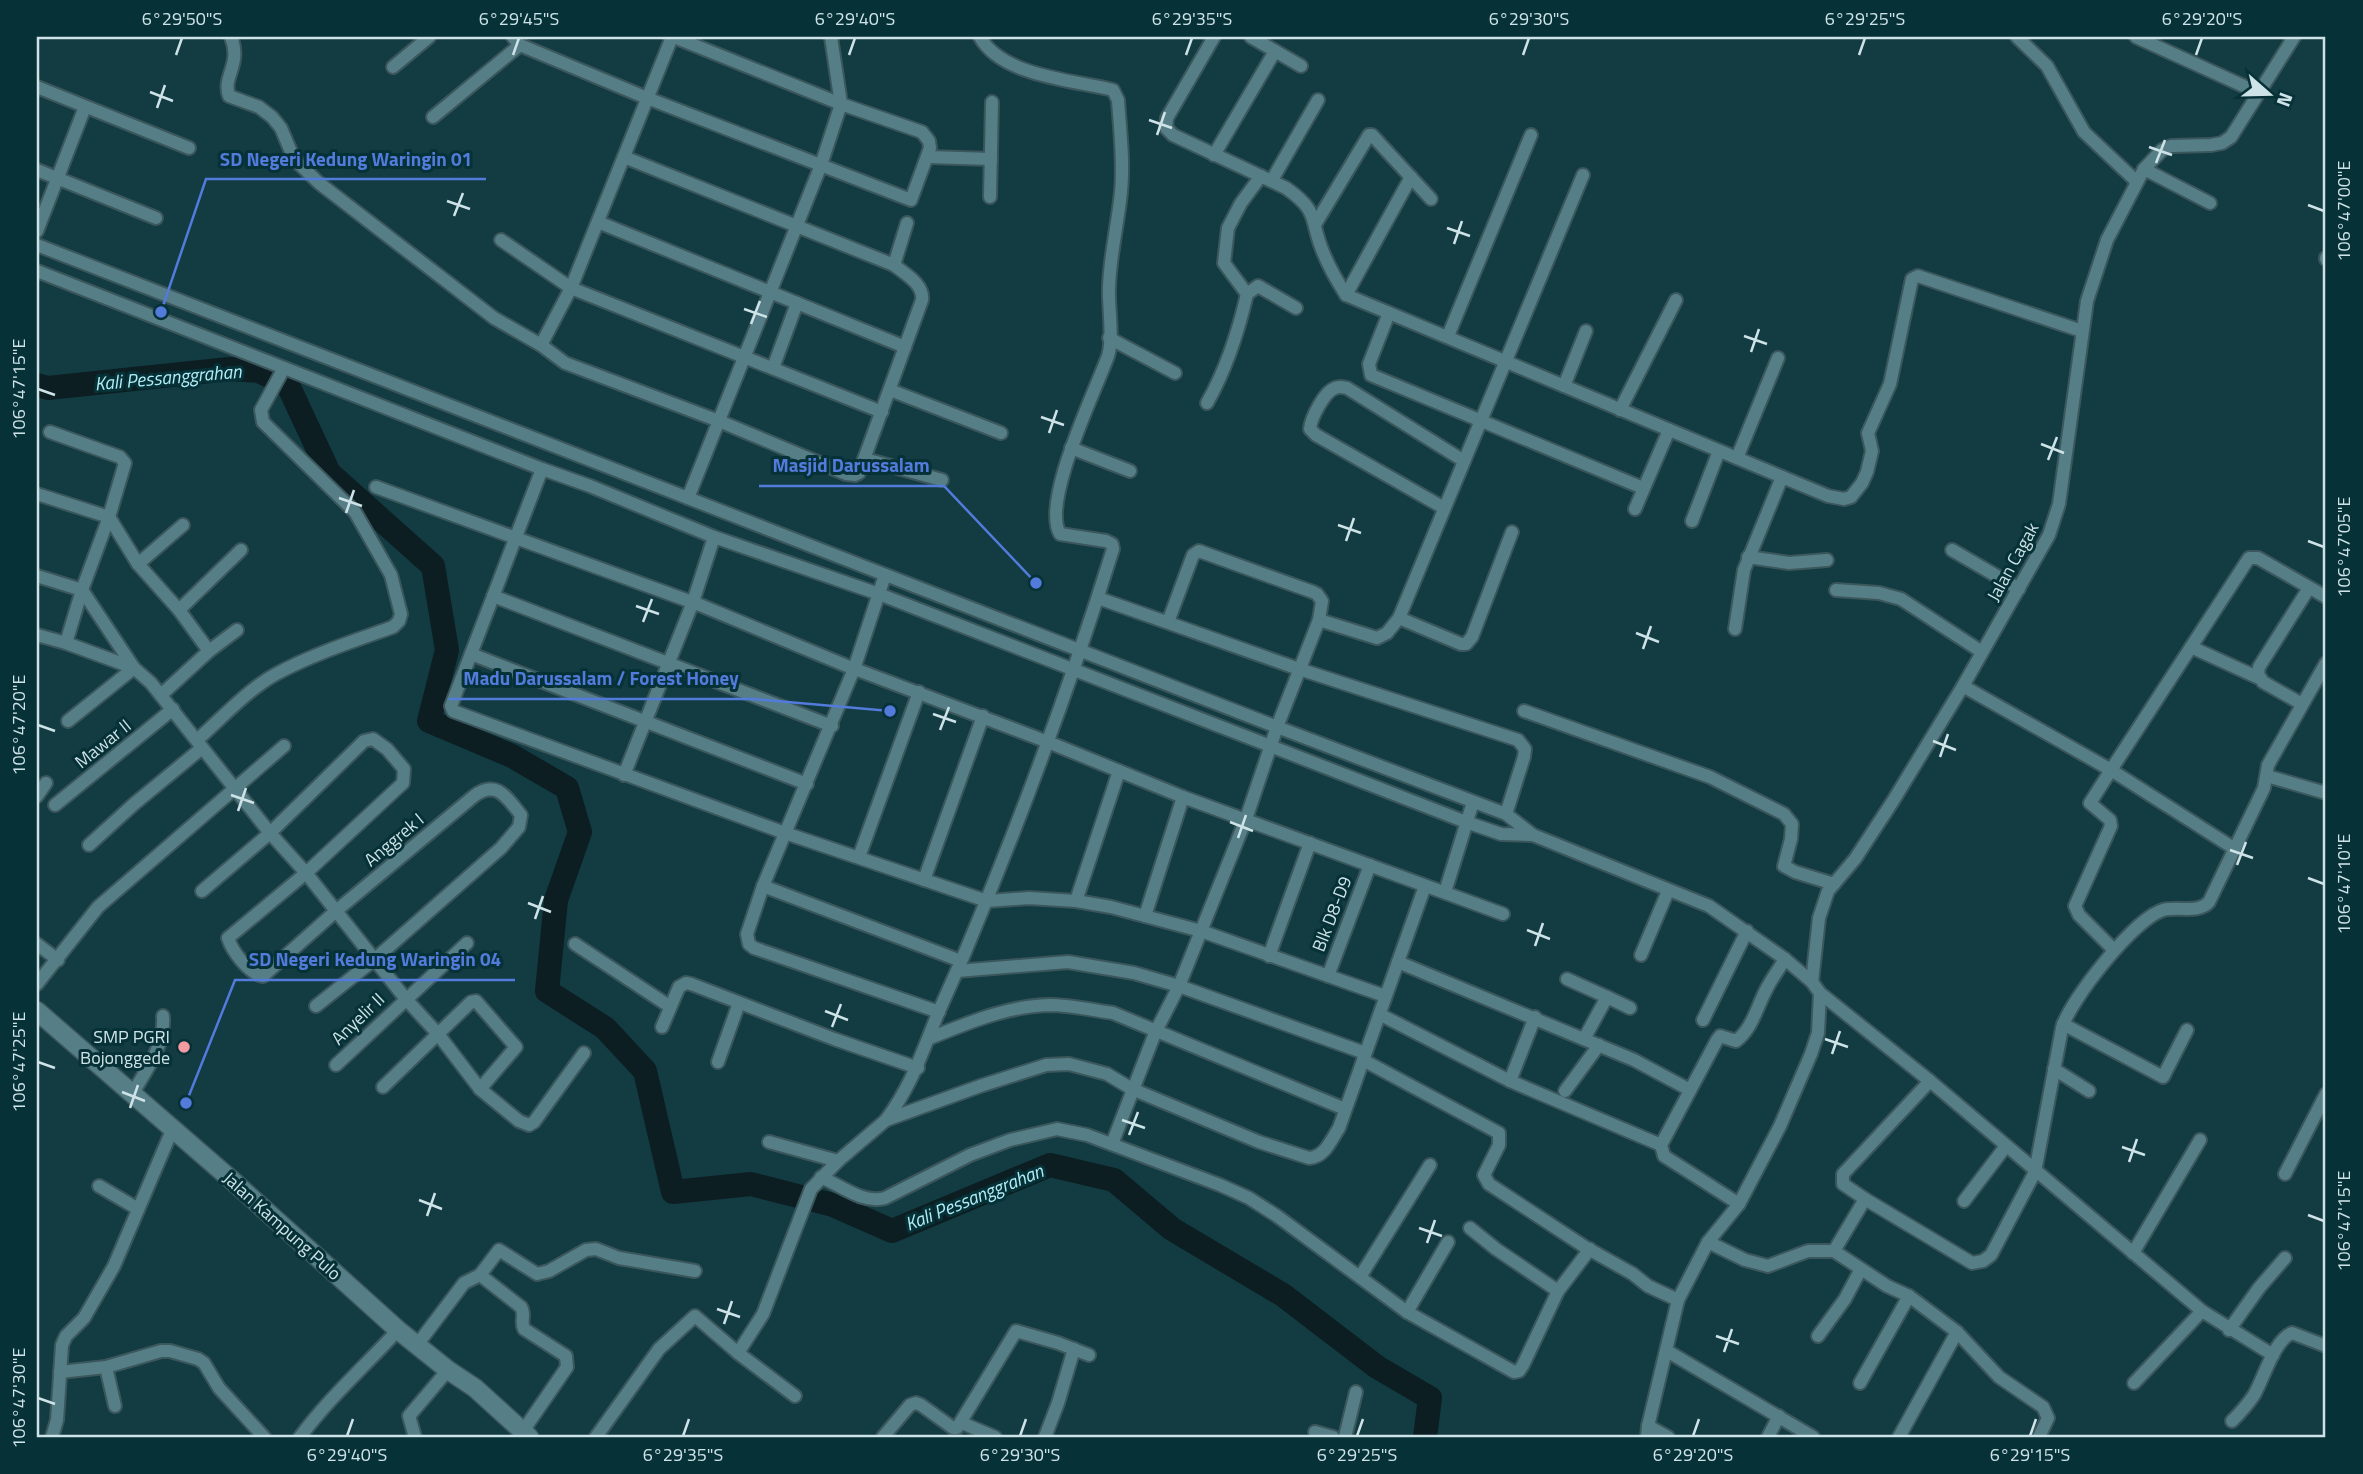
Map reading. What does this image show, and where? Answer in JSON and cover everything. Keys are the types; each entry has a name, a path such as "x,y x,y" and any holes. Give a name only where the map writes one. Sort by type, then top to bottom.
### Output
{"street":[{"path":"231,37 236,51 227,89 229,96 259,107 272,117 281,128 293,159 328,191 457,287 494,318 578,370 719,421 850,475 859,473 923,295 919,286 894,265 624,157"},
{"path":"393,67 429,37"},
{"path":"433,117 517,41 647,99 911,200 928,157 929,141 922,132 841,104 673,37 647,99 571,288 541,345"},
{"path":"688,498 821,165 841,104 831,37"},
{"path":"738,1353 763,1314 811,1189 838,1161 886,1120 918,1068 987,901 1048,741 1113,549 1112,544 1106,541 1061,535 1057,529 1056,514 1071,448 1109,352 1110,271 1122,188 1118,100 1113,90 1028,71 1001,60 988,49 980,37"},
{"path":"1214,37 1166,124 1169,132 1266,178 1301,199 1308,206 1316,223 1323,254 1346,295 1836,499 1851,497 1862,483 1871,460 1868,433 1890,384 1912,279 1918,276 2082,331"},
{"path":"1251,37 1301,66"},
{"path":"2017,37 2047,66 2084,132 2136,181"},
{"path":"2136,37 2259,93"},
{"name":"Jalan Cagak","path":"1812,982 1819,918 1828,891 1864,845 1963,687 2049,535 2059,504 2087,300 2099,260 2136,181 2162,150 2171,146 2211,145 2227,140 2294,37"},
{"path":"1214,155 1275,51"},
{"path":"37,88 189,148"},
{"path":"1247,294 1224,263 1228,228 1241,202 1266,178 1318,100"},
{"path":"990,197 992,102"},
{"path":"37,230 85,107"},
{"path":"1316,223 1369,135 1372,135 1431,199"},
{"path":"1448,336 1531,135"},
{"path":"928,157 991,159"},
{"path":"2144,169 2210,203"},
{"path":"37,170 156,218"},
{"path":"1319,621 1377,638 1387,633 1399,618 1583,175"},
{"path":"1346,295 1411,177"},
{"path":"598,222 905,347"},
{"path":"894,265 907,223"},
{"path":"501,240 571,288 882,412"},
{"path":"37,245 1506,814 1534,835 1709,906 1785,959 1812,982 1820,993 1930,1081 2202,1311 2273,1355"},
{"path":"37,271 280,376 298,374 590,486 713,537 879,594 1466,822 1501,834 1534,835"},
{"path":"1207,403 1219,382 1238,335 1247,294 1258,286 1296,308"},
{"path":"1620,410 1676,300"},
{"path":"773,368 797,303"},
{"path":"1389,313 1369,364 1371,375 1643,488"},
{"path":"1564,386 1586,331"},
{"path":"1109,338 1175,373"},
{"path":"298,374 306,351"},
{"path":"1737,458 1778,358"},
{"path":"89,845 199,744 254,689 304,661 393,627 399,621 401,614 391,575 355,512 263,422 261,410 280,376"},
{"path":"1444,508 1316,435 1310,429 1312,420 1330,391 1337,387 1347,388 1464,461"},
{"path":"890,390 1002,433"},
{"path":"457,436 466,413"},
{"path":"1634,509 1669,430"},
{"path":"50,432 124,460 125,468 66,643"},
{"path":"1071,448 1130,471"},
{"path":"1692,521 1720,451"},
{"path":"865,459 942,480"},
{"path":"590,486 597,463"},
{"path":"542,469 451,706 453,711 785,833 987,901 1029,898 1111,906 1201,931 1385,996"},
{"path":"1735,629 1748,557 1782,477"},
{"path":"376,487 693,602 1184,797 1503,914"},
{"path":"37,494 109,517 138,564 179,610 209,651"},
{"path":"138,564 183,525"},
{"path":"1399,618 1461,644 1470,642 1512,532"},
{"path":"624,775 693,602 713,537"},
{"path":"179,610 241,550"},
{"path":"1952,550 2019,589"},
{"path":"1112,1144 1132,1089 1179,986 1246,819 1299,669 1319,621 1322,601 1317,594 1199,551 1193,555 1168,622"},
{"path":"1748,557 1789,564 1827,560"},
{"path":"2114,950 2079,915 2075,906 2110,826 2110,820 2090,803 2249,558 2258,558 2326,597"},
{"path":"885,575 855,668 763,886 747,934 749,944 754,948 939,1012"},
{"path":"37,576 82,590 134,668 173,709 405,998 439,1034 480,1089 519,1121 529,1125 534,1122 584,1053"},
{"path":"2259,678 2259,667 2309,588"},
{"path":"1836,590 1879,593 1901,599 1982,652"},
{"path":"493,596 832,726"},
{"path":"1098,597 1299,669 1518,740 1525,749 1524,757 1506,814"},
{"path":"161,695 209,651 237,630"},
{"path":"37,635 134,668"},
{"path":"2191,647 2259,678 2302,704"},
{"path":"471,654 807,784"},
{"path":"1930,1081 1843,1174 1843,1184 1972,1263 1983,1261 1991,1255 2035,1172 2063,1024 2074,1001 2114,950 2159,911 2205,906 2264,788 2268,765 2326,663"},
{"path":"68,721 134,668"},
{"path":"1963,687 2111,770 2235,849"},
{"path":"859,857 919,692"},
{"name":"Mawar II","path":"55,805 173,709"},
{"path":"1524,711 1710,777 1784,814 1792,824 1784,866 1794,872 1834,884"},
{"path":"923,880 983,716"},
{"path":"202,891 270,833 364,741 373,739 387,749 404,769 403,783 306,873"},
{"path":"37,984 97,907 284,746"},
{"path":"1076,901 1119,771"},
{"path":"2267,776 2326,793"},
{"path":"37,796 46,783"},
{"name":"Anggrek I","path":"306,873 228,937 230,945 254,974 263,976 336,911 484,788 502,793 521,815 519,827 501,848 375,959"},
{"path":"1145,916 1184,797"},
{"path":"1445,892 1473,802"},
{"path":"1269,956 1310,843"},
{"name":"Blk D8-D9","path":"1328,976 1370,865"},
{"path":"763,886 959,966 1068,962 1134,972 1179,986 1364,1057 1499,1133 1500,1145 1484,1175 1485,1180 1648,1286 1678,1300"},
{"path":"886,1120 1046,1065 1069,1065 1107,1074 1132,1089 1259,1142 1316,1158 1324,1152 1339,1128 1425,886"},
{"path":"1641,956 1668,891"},
{"path":"1703,1020 1747,931"},
{"name":"Anyelir II","path":"336,1065 467,943"},
{"path":"37,944 58,960"},
{"path":"575,944 669,1006"},
{"path":"316,1006 375,959"},
{"path":"1739,1204 1664,1156 1661,1146 1720,1036 1736,1041 1752,1023 1766,989 1785,959"},
{"path":"1398,962 1634,1060 1690,1090"},
{"path":"1567,979 1630,1008"},
{"path":"662,1027 679,986 686,983 918,1068"},
{"path":"1668,1437 1648,1432 1678,1300 1708,1242 1739,1204 1780,1126 1818,1033 1820,993"},
{"path":"1584,1039 1607,998"},
{"path":"383,1087 475,1001 520,1043 480,1089"},
{"path":"718,1062 739,1003"},
{"path":"930,1038 989,1015 1048,1005 1113,1013 1345,1109"},
{"name":"Jalan Kampung Pulo","path":"37,1011 173,1128 398,1330 475,1388 526,1434"},
{"path":"1381,1015 1510,1081 1661,1146"},
{"path":"132,1094 156,1055 161,1041 163,1016"},
{"path":"1510,1081 1535,1017"},
{"path":"2063,1024 2163,1077 2187,1030"},
{"path":"1565,1091 1599,1045"},
{"path":"2054,1069 2089,1091"},
{"path":"2285,1174 2326,1094"},
{"path":"52,1437 57,1420 62,1345 66,1336 84,1318 114,1266 173,1128"},
{"path":"821,1177 864,1199 875,1201 970,1155 1044,1130 1069,1130 1250,1198 1407,1312 1508,1369 1519,1371 1558,1291 1590,1249"},
{"path":"2133,1253 2200,1140"},
{"path":"769,1142 838,1161"},
{"path":"1964,1201 2006,1146"},
{"path":"1360,1277 1430,1165"},
{"path":"99,1186 138,1209"},
{"path":"1834,1251 1865,1199"},
{"path":"1470,1228 1504,1255 1558,1291"},
{"path":"1407,1312 1448,1242"},
{"path":"1708,1242 1745,1260 1768,1266 1808,1251 1834,1251 1909,1296 1957,1332 1998,1377 2046,1412 2048,1418 2039,1437"},
{"path":"417,1345 464,1283 480,1275 499,1251 537,1274 596,1249 619,1258 695,1271"},
{"path":"2229,1330 2259,1288 2285,1258"},
{"path":"1818,1336 1845,1299 1861,1269"},
{"path":"480,1275 521,1307 524,1329 566,1356 568,1361 567,1367 526,1434"},
{"path":"1860,1383 1909,1296"},
{"path":"2134,1383 2202,1311"},
{"path":"596,1437 659,1349 693,1316 699,1317 738,1353 795,1396"},
{"path":"300,1437 333,1395 356,1376 398,1330"},
{"path":"883,1437 911,1405 916,1403 957,1428 1016,1331 1089,1356"},
{"path":"1899,1437 1957,1332"},
{"path":"2232,1421 2254,1395 2286,1335 2292,1333 2326,1346"},
{"path":"1045,1437 1074,1349"},
{"path":"60,1373 106,1367 161,1351 198,1359 204,1363 219,1388 264,1437"},
{"path":"1667,1351 1813,1437"},
{"path":"106,1367 115,1406"},
{"path":"415,1437 409,1416 448,1370"},
{"path":"1345,1437 1356,1392"},
{"path":"1768,1437 1779,1416"},
{"path":"961,1423 995,1437"},
{"path":"1315,1432 1334,1437"}],"waterway":[{"name":"Kali Pessanggrahan","path":"37,385 48,388 229,369 259,371 288,385 329,473 433,566 447,650 429,721 512,756 567,788 580,832 556,900 547,991 605,1028 645,1071 673,1192 751,1184 833,1205 892,1231 1050,1165 1114,1180 1172,1229 1283,1295 1377,1367 1430,1398 1425,1437"}],"place":[{"name":"SD Negeri Kedung Waringin 01","path":"161,312"},
{"name":"Masjid Darussalam","path":"1036,583"},
{"name":"Madu Darussalam / Forest Honey","path":"890,711"},
{"name":"SMP PGRI Bojonggede","path":"184,1047"},
{"name":"SD Negeri Kedung Waringin 04","path":"186,1103"}]}
